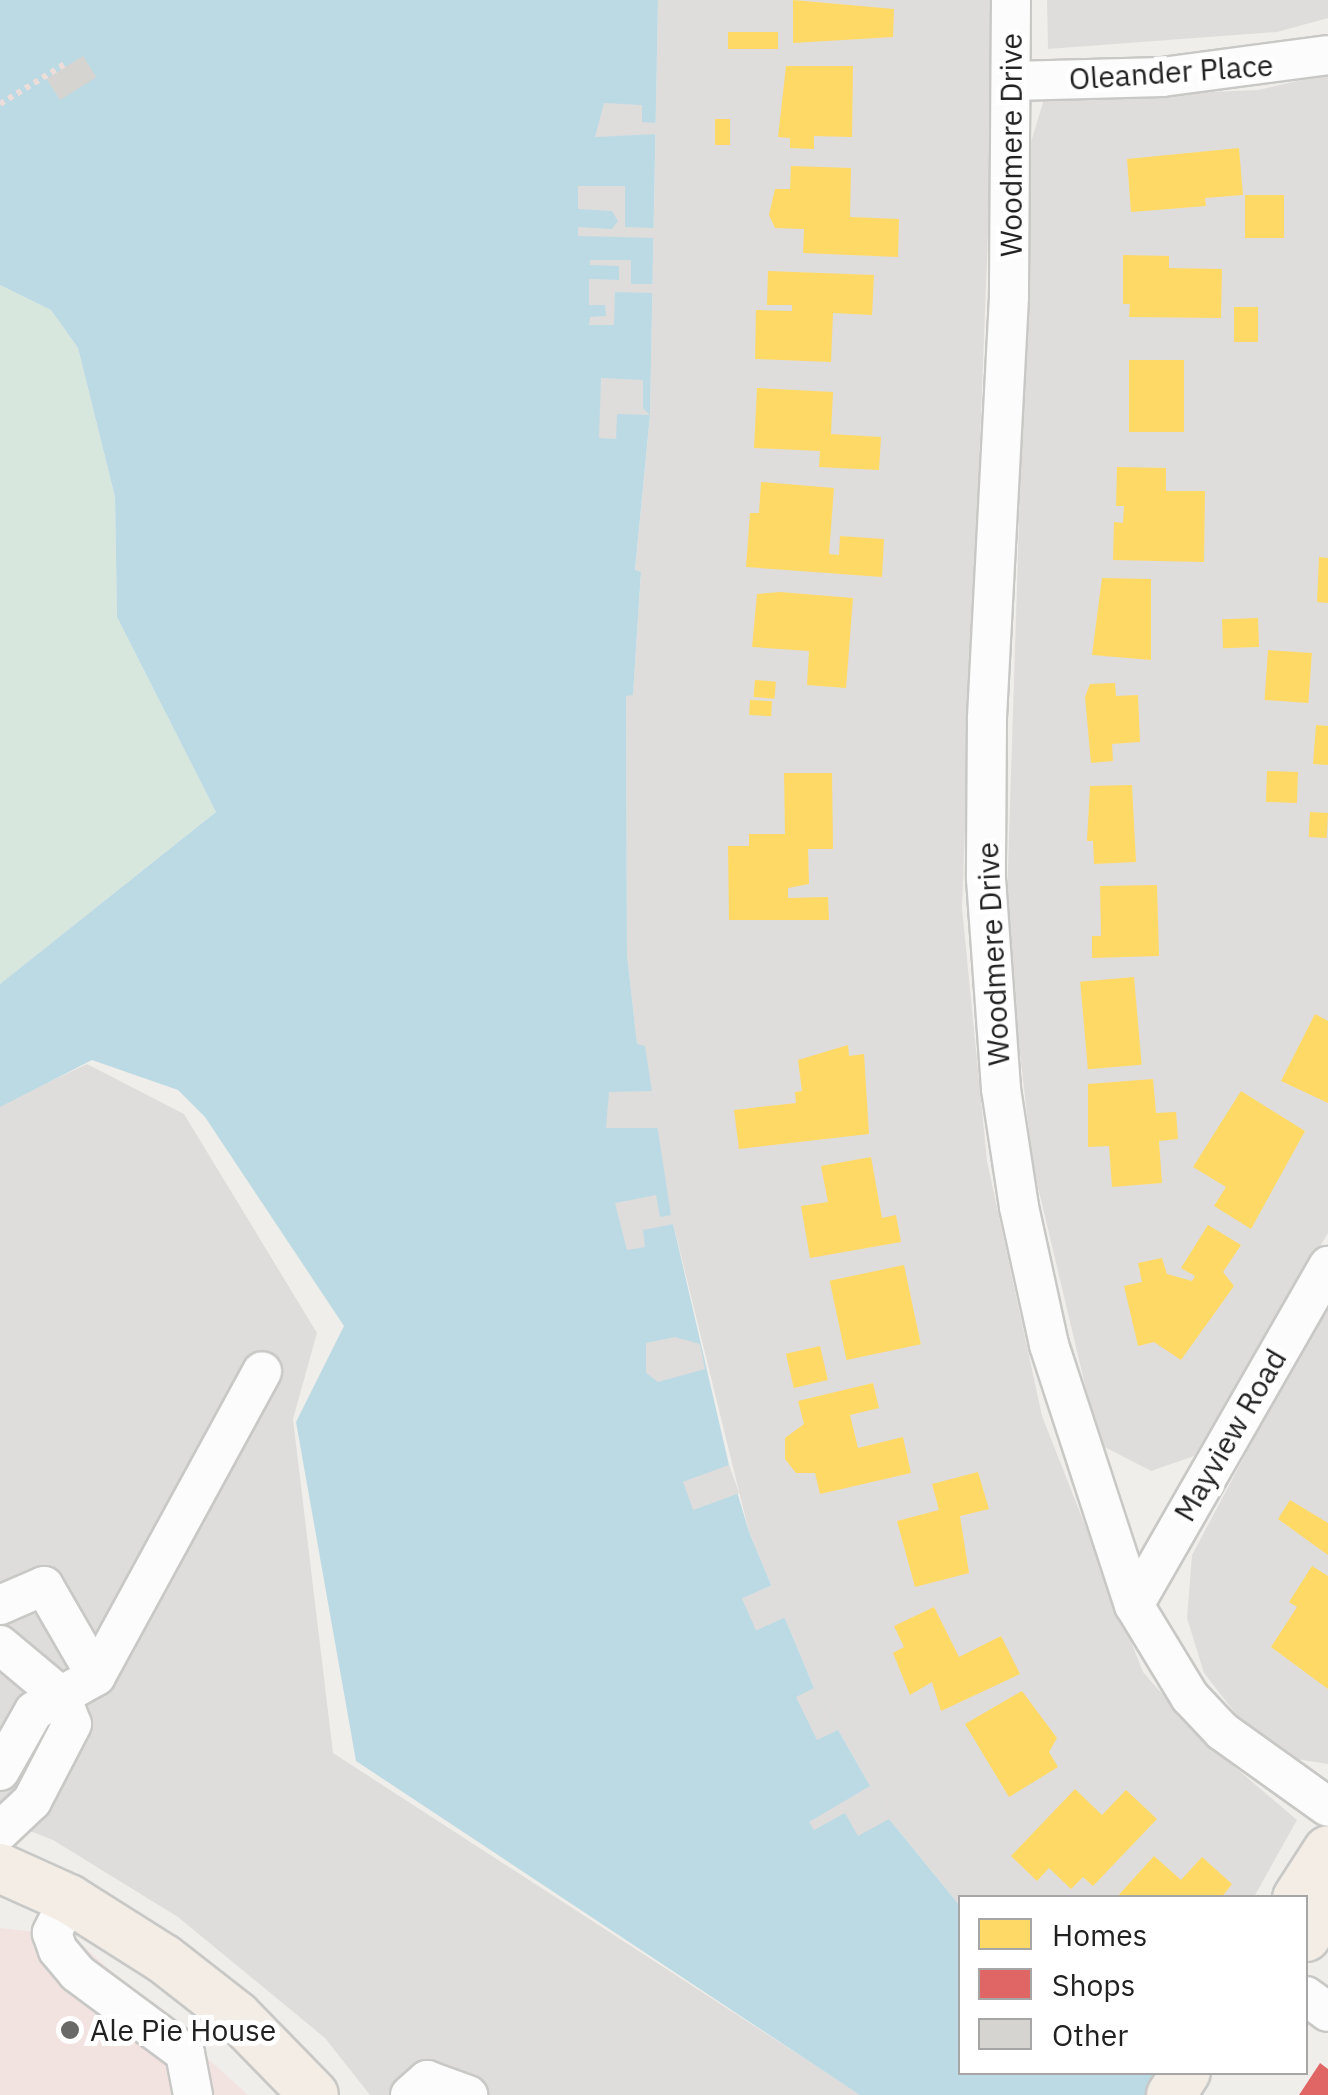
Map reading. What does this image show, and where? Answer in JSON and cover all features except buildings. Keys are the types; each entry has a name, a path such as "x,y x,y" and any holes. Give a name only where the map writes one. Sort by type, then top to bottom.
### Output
{"main road":[{"path":"0,1835 69,1899 238,2016 314,2095"},
{"path":"1299,1895 1328,1850"},
{"path":"1308,1934 1328,1902"}],"street":[{"name":"Woodmere Drive","path":"1011,0 1009,298 987,738 991,976 1019,1207 1049,1345 1134,1605 1190,1696 1222,1731 1328,1807"},
{"name":"Oleander Place","path":"1012,82 1162,77 1328,55"},
{"name":"Mayview Road","path":"1134,1605 1328,1266"},
{"path":"0,1770 34,1711 96,1676 262,1371"},
{"path":"0,1605 44,1586 96,1676"},
{"path":"0,1644 61,1696 72,1724 32,1801 0,1835"},
{"path":"69,1899 52,1933 58,1950 77,1972 185,2052 194,2095"},
{"path":"410,2095 427,2080 468,2095"}],"path":[{"path":"0,104 65,64"}],"shaded area":[{"path":"658,0 991,0 993,105 962,908 987,1161 1042,1416 1143,1672 1203,1740 1297,1820 1255,1895 958,1895 958,1904 889,1819 814,1688 749,1532 671,1215 637,1045 627,955 626,695 633,694 641,573 635,571 650,415"},
{"path":"1047,0 1328,0 1328,18 1277,32 1048,49"},
{"path":"1328,74 1328,1233 1194,1456 1151,1471 1099,1444 1033,1166 1006,932 1031,142 1044,99 1258,90"},
{"path":"0,285 51,310 78,348 115,497 117,617 216,812 0,984"},
{"path":"87,1064 184,1114 317,1333 293,1419 333,1753 861,2095 370,2095 325,2038 178,1917 53,1840 0,1819 0,1105"},
{"path":"1328,1299 1328,1764 1290,1758 1239,1718 1204,1673 1187,1618 1192,1555"},
{"path":"0,1928 72,1936 248,2095 0,2095"}],"water":[{"path":"0,0 658,0 650,415 635,570 641,572 633,695 626,696 627,955 637,1044 645,1046 671,1215 729,1465 749,1532 814,1688 889,1819 958,1904 958,2075 1162,2075 1188,2095 860,2095 356,1761 296,1422 344,1326 205,1117 178,1090 92,1060 0,1107 0,984 216,812 117,617 115,497 78,348 51,310 0,285"}],"pier":[{"path":"604,103 642,105 642,122 657,123 657,134 595,137"},
{"path":"578,186 625,186 625,227 656,228 657,238 578,236 578,227 612,229 618,221 612,211 578,209"},
{"path":"590,260 631,260 631,284 655,284 655,293 615,292 614,325 589,325 590,317 606,316 605,305 589,305 589,279 619,280 619,266 590,265"},
{"path":"601,378 643,380 643,408 650,415 617,414 616,439 599,438"},
{"path":"652,1091 658,1128 606,1128 609,1092"},
{"path":"656,1195 660,1217 671,1215 674,1224 643,1230 645,1247 627,1250 615,1203"},
{"path":"675,1337 700,1344 705,1369 658,1382 646,1373 646,1343"},
{"path":"729,1465 739,1493 693,1510 683,1482"},
{"path":"772,1585 786,1617 756,1630 742,1598"},
{"path":"814,1688 838,1730 817,1740 796,1697"},
{"path":"870,1786 889,1819 858,1836 845,1813 814,1830 809,1822"}],"place":[{"name":"Ale Pie House","path":"70,2030"}]}
